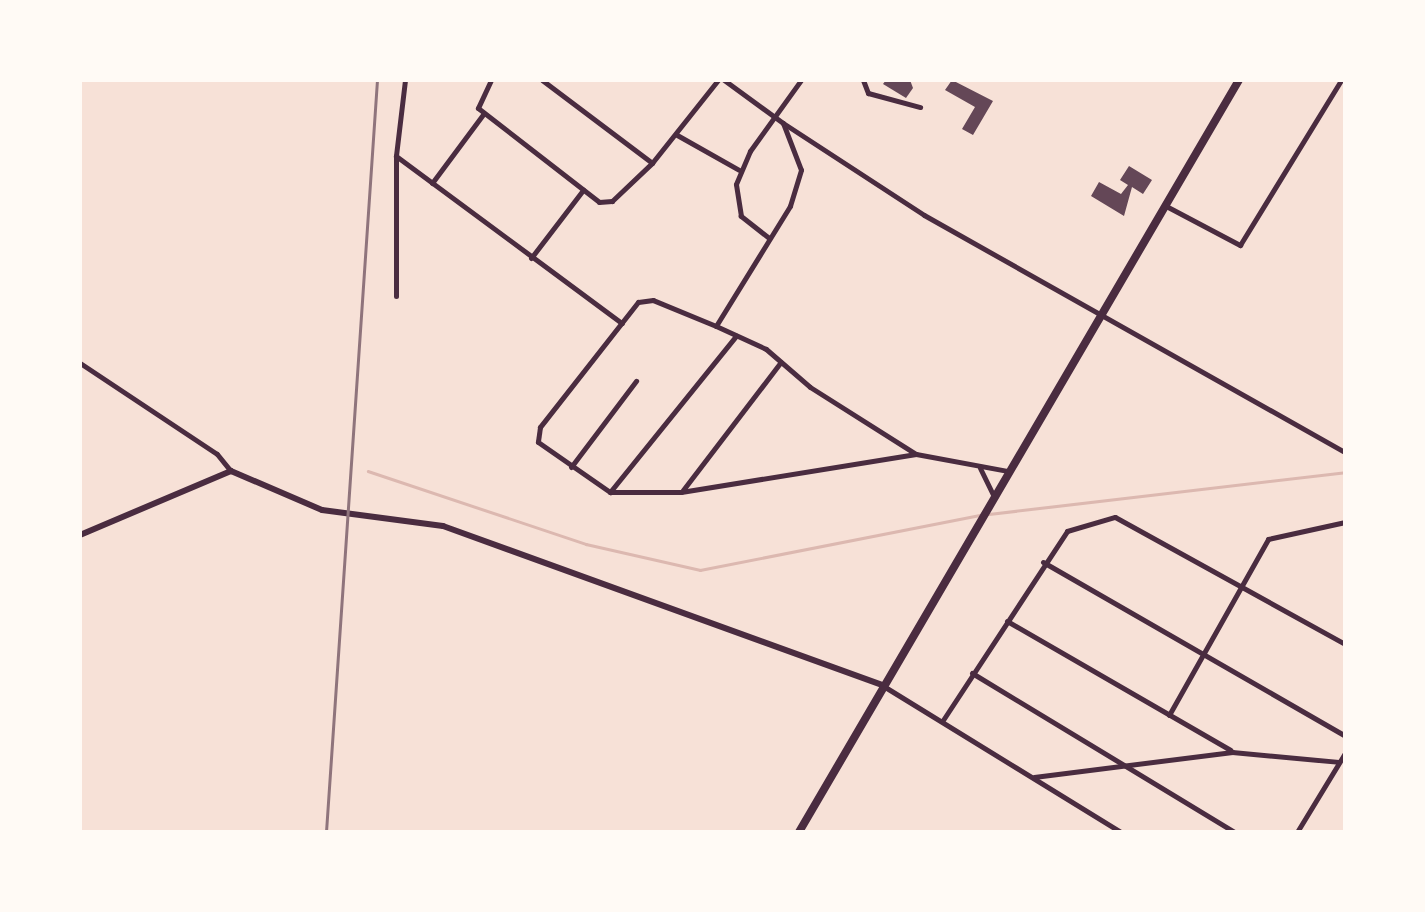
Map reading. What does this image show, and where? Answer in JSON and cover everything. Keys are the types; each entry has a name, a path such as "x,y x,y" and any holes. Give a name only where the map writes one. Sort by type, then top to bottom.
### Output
{"main road":[{"path":"799,832 1240,80"},
{"path":"80,536 231,471 322,510 443,526 884,686"}],"street":[{"path":"396,296 396,156 406,80"},
{"path":"490,80 478,100 484,113 583,190 609,202 677,135 721,80 924,216 1345,452"},
{"path":"542,80 652,162"},
{"path":"769,238 741,216 740,170 801,80"},
{"path":"863,80 868,93 920,107"},
{"path":"1165,206 1240,245 1341,80"},
{"path":"432,183 484,113"},
{"path":"716,326 800,182 783,123"},
{"path":"677,135 740,170"},
{"path":"396,156 622,324"},
{"path":"531,258 583,190"},
{"path":"916,454 781,362 716,326 648,299 622,324 537,431 540,445 610,492 682,492 916,454 1011,472"},
{"path":"610,492 736,336"},
{"path":"682,492 781,362"},
{"path":"80,363 216,454 231,471"},
{"path":"571,467 636,380"},
{"path":"980,468 992,503"},
{"path":"943,720 1042,562 1067,531 1115,517 1345,644"},
{"path":"1169,715 1268,539 1345,522"},
{"path":"1042,562 1345,736"},
{"path":"1007,621 1232,752"},
{"path":"972,673 1235,832"},
{"path":"884,686 1121,832"},
{"path":"1034,777 1232,752 1340,762"},
{"path":"1298,832 1345,752"}],"building":[{"path":"886,80 910,80 913,88 906,98 883,84"},
{"path":"952,80 993,101 973,135 962,129 975,107 945,90"},
{"path":"1129,166 1152,180 1143,194 1132,187 1124,216 1091,196 1099,182 1121,194 1128,185 1120,180"}],"waterway":[{"path":"368,471 586,544 700,570 981,515"},
{"path":"989,514 1345,472"}],"railway":[{"path":"326,832 377,80"}]}
